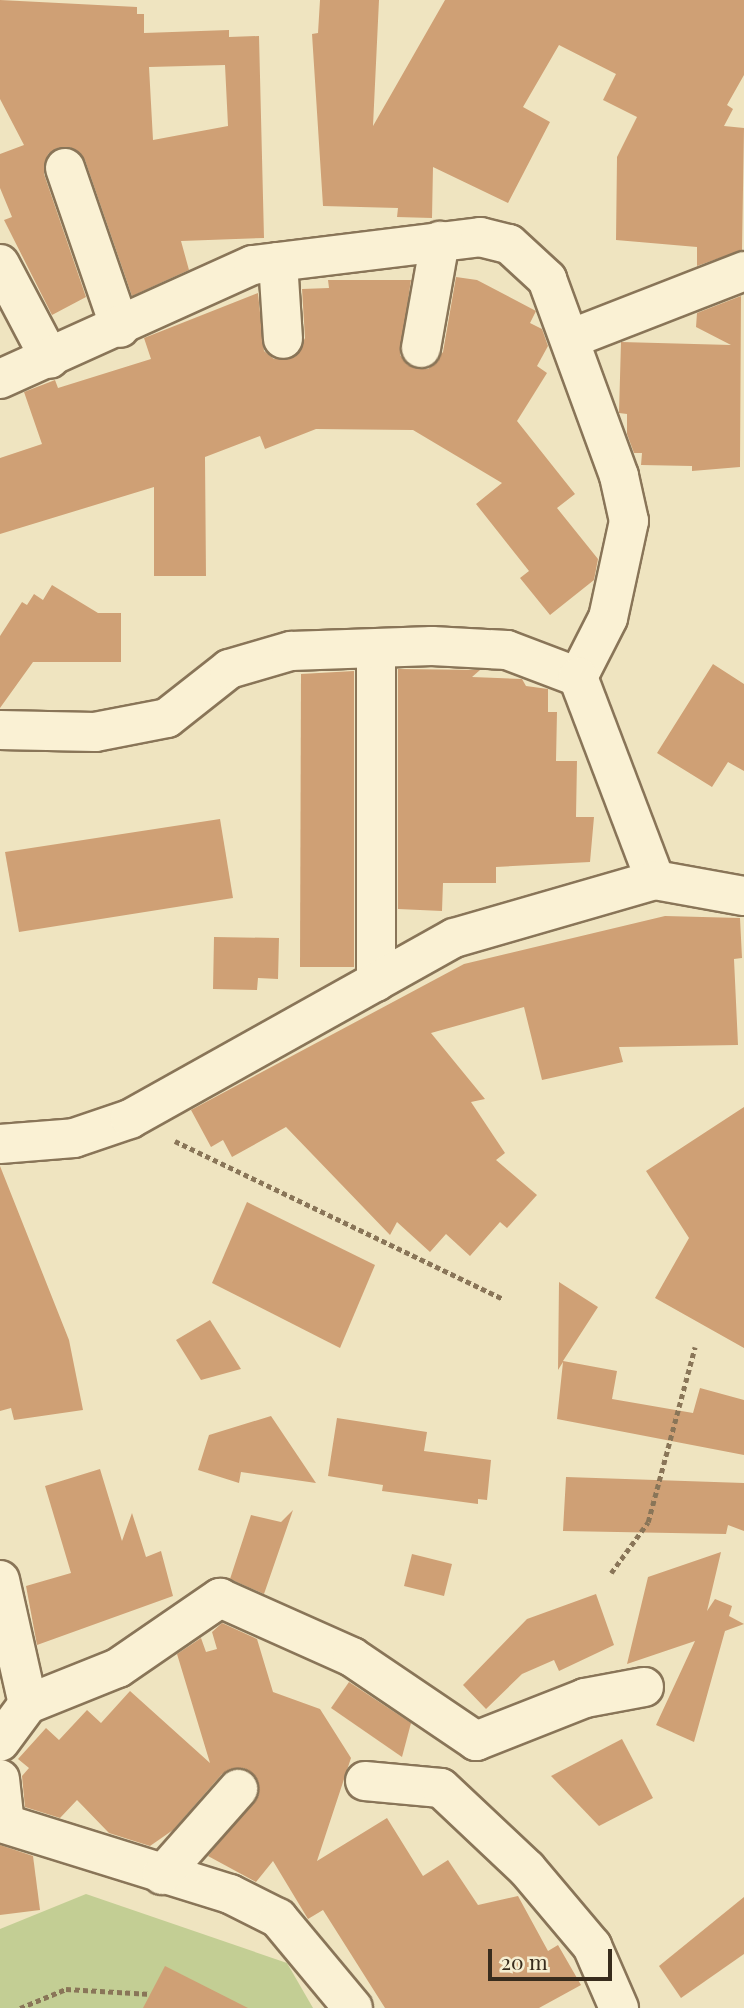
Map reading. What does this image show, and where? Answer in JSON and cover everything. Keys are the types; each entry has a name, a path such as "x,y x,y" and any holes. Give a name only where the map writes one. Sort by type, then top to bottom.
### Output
{"street":[{"path":"65,168 120,328"},
{"path":"0,379 120,328 193,289 253,265 480,237 509,244 547,279 570,339 629,521 608,618 578,677 654,880"},
{"path":"421,348 440,241"},
{"path":"278,262 283,339"},
{"path":"0,264 50,359"},
{"path":"570,339 744,271"},
{"path":"376,649 376,982"},
{"path":"0,730 95,732 167,718 229,669 291,651 507,650 578,677"},
{"path":"0,1144 74,1138 130,1119 454,938 654,880 744,896"},
{"path":"0,1580 28,1704"},
{"path":"0,1742 28,1704 118,1668 220,1598 352,1657 476,1741 585,1698 644,1686"},
{"path":"0,1779 5,1824 230,1894 278,1918 353,2008"},
{"path":"365,1781 441,1788 527,1869 592,1946 619,2008"},
{"path":"162,1875 238,1789"}],"path":[{"path":"130,1119 504,1299"},
{"path":"611,1573 648,1522 695,1347"},
{"path":"20,2008 66,1989 150,1994"}],"green space":[{"path":"86,1894 287,1963 313,2008 0,2008 0,1929"}],"building":[{"path":"0,0 137,7 137,14 144,14 144,33 229,30 229,37 259,36 264,238 181,241 189,270 132,296 85,160 70,147 57,148 48,154 44,174 86,297 52,315 4,220 12,217 0,188 0,154 24,145 0,99","holes":["225,65 228,126 153,140 149,67"]},
{"path":"320,0 379,0 373,126 445,0 744,0 744,75 727,105 733,109 724,126 744,128 742,250 697,266 697,247 616,240 617,157 637,117 603,100 616,74 559,45 523,107 550,122 508,203 433,167 432,218 397,217 398,208 323,206 312,34 318,33"},
{"path":"456,277 477,280 536,311 530,323 542,329 548,346 537,366 547,373 517,421 575,494 557,508 598,559 594,580 550,615 520,578 529,571 476,504 502,483 413,430 316,429 265,449 260,436 205,457 206,576 154,576 154,487 0,534 0,458 42,444 24,392 55,380 58,388 151,359 144,338 258,293 264,351 274,359 295,357 305,338 302,289 329,288 328,280 411,280 400,355 408,365 428,369 443,352"},
{"path":"741,296 740,467 692,471 692,466 641,465 642,453 634,453 627,434 627,414 619,413 621,342 731,345 696,327 697,313"},
{"path":"52,585 98,613 121,613 121,662 33,662 0,708 0,636 22,602 27,605 34,594 43,600"},
{"path":"713,664 744,684 744,771 728,762 712,787 657,753"},
{"path":"398,669 480,670 472,677 522,679 526,686 548,689 548,712 557,712 556,761 577,761 576,817 594,817 590,862 496,867 496,883 443,883 442,911 398,909"},
{"path":"354,671 354,967 300,967 301,674"},
{"path":"220,819 233,898 19,932 5,852"},
{"path":"665,916 740,918 742,958 734,959 738,1045 619,1047 623,1062 542,1080 524,1007 431,1033 485,1099 471,1102 505,1153 496,1160 537,1195 507,1228 500,1222 470,1256 446,1234 430,1252 397,1222 390,1235 286,1127 232,1157 223,1140 211,1147 191,1110 464,964"},
{"path":"214,937 279,938 278,979 258,978 257,990 213,989"},
{"path":"744,1107 744,1348 655,1298 689,1238 646,1171"},
{"path":"0,1166 69,1340 83,1410 14,1420 11,1408 0,1411"},
{"path":"247,1202 375,1265 340,1348 212,1283"},
{"path":"559,1282 598,1307 563,1361 617,1371 612,1399 693,1413 700,1388 744,1400 744,1455 557,1419 563,1362 558,1370"},
{"path":"210,1320 241,1369 201,1380 176,1340"},
{"path":"271,1416 316,1483 241,1472 239,1483 198,1470 209,1435"},
{"path":"337,1418 427,1432 424,1451 491,1460 487,1500 478,1499 478,1504 382,1491 383,1485 328,1476"},
{"path":"100,1469 122,1541 132,1513 146,1557 161,1551 173,1596 37,1645 26,1586 71,1573 45,1486"},
{"path":"566,1477 744,1483 744,1531 728,1525 726,1534 563,1531"},
{"path":"293,1510 264,1594 230,1579 251,1515 281,1522"},
{"path":"721,1552 707,1611 715,1599 732,1606 729,1616 744,1624 725,1631 694,1742 656,1725 695,1641 627,1664 648,1577"},
{"path":"412,1554 452,1564 444,1596 404,1586"},
{"path":"596,1594 614,1645 559,1671 554,1660 522,1674 486,1709 463,1685 527,1619"},
{"path":"222,1623 257,1639 273,1692 320,1709 351,1758 317,1861 387,1818 423,1876 448,1860 478,1905 518,1896 548,1951 558,1945 581,1985 539,2008 385,2008 323,1910 308,1919 273,1861 256,1882 208,1856 259,1794 258,1781 243,1768 222,1774 173,1830 150,1846 109,1833 77,1800 60,1818 25,1807 22,1776 29,1768 18,1759 46,1728 59,1740 87,1710 101,1723 130,1691 210,1763 177,1654 201,1638 206,1652 217,1649 212,1632"},
{"path":"349,1682 411,1723 402,1757 331,1708"},
{"path":"622,1739 653,1798 599,1826 551,1776"},
{"path":"0,1845 33,1856 40,1910 0,1915"},
{"path":"744,1897 744,1954 681,1998 659,1966"},
{"path":"165,1966 248,2008 143,2008"}]}
